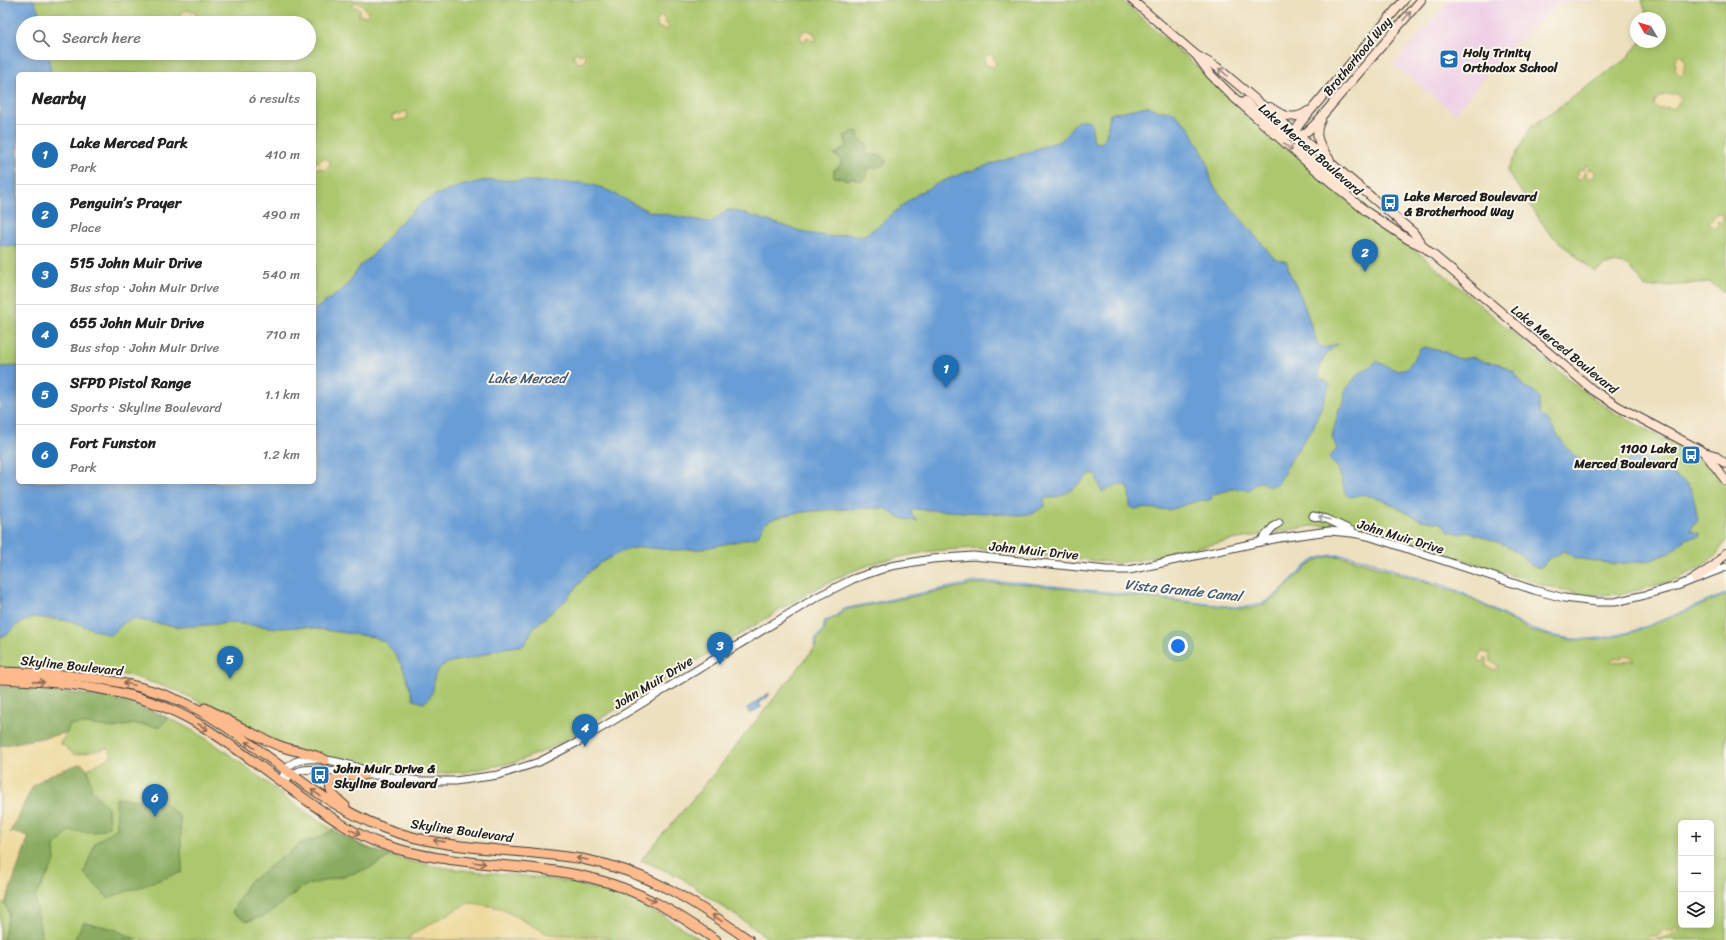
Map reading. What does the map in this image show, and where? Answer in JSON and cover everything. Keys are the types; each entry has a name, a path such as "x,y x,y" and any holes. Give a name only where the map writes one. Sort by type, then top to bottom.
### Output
{"main road":[{"name":"Lake Merced Boulevard","path":"1132,0 1196,55 1230,94 1311,166 1363,209 1408,240 1424,247"},
{"name":"Brotherhood Way","path":"1318,102 1404,0"},
{"name":"Brotherhood Way","path":"1328,110 1420,0"},
{"name":"Lake Merced Boulevard","path":"1196,55 1217,67 1296,136 1413,232 1424,247 1598,394 1624,410 1704,452 1714,455 1726,464"},
{"path":"1219,81 1231,89 1284,134 1296,136 1312,127 1328,110"},
{"path":"1241,88 1286,116 1300,116 1318,102"},
{"path":"1318,102 1302,121 1296,136 1299,145 1310,157 1408,240"},
{"path":"1328,110 1318,125 1317,138 1320,146 1339,172"},
{"name":"Lake Merced Boulevard","path":"1704,452 1726,481"},
{"path":"1695,578 1714,566 1726,553"},
{"name":"Skyline Boulevard","path":"0,672 62,674 136,686 166,695 211,718 334,805 362,819 390,830 417,838 570,857 620,868 649,878 678,892 749,940"},
{"name":"Skyline Boulevard","path":"0,679 79,686 116,692 150,701 200,725 345,826 380,843 431,857 568,874 603,881 636,892 657,902 679,914 716,940"},
{"path":"166,695 195,703 277,745 292,750 317,755 325,760"},
{"path":"362,819 335,798 330,787 331,782 336,777 364,775"}],"street":[{"path":"1313,516 1327,519 1360,534"},
{"path":"1260,542 1274,526 1279,523"},
{"name":"John Muir Drive","path":"281,782 298,772 320,770 420,781 460,781 498,775 539,762 578,742 816,597 853,579 891,566 943,557 974,556 1107,570 1124,570 1146,567 1260,542 1320,531 1360,534 1529,589 1585,601 1605,603 1634,598 1677,586 1726,567"},
{"name":"John Muir Drive","path":"285,770 294,763 302,760 325,760 355,767 375,775"},
{"path":"281,782 285,770"}],"shaded area":[{"name":"Holy Trinity Orthodox School","path":"1449,0 1602,0 1560,3 1504,53 1455,114 1394,65"}],"green space":[{"path":"0,0 1121,0 1355,205 1421,255 1575,385 1613,412 1700,458 1712,467 1726,487 1726,541 1716,555 1701,567 1675,580 1623,594 1586,595 1546,586 1370,530 1342,525 1312,526 1232,540 1139,560 1118,563 974,548 931,551 880,561 850,572 813,590 555,746 516,762 465,772 432,774 396,771 325,757 286,747 178,691 132,676 94,671 0,667"},
{"path":"1641,0 1726,0 1726,293 1709,282 1645,288 1630,268 1624,264 1618,263 1603,267 1595,272 1549,233 1507,171 1531,127 1626,59 1635,48 1666,48 1666,12 1646,12"},
{"path":"855,131 858,132 858,137 868,146 865,154 869,156 876,155 883,157 886,161 885,164 876,168 869,168 865,178 861,181 856,180 853,177 849,180 834,177 834,170 840,166 841,159 834,155 845,148 847,144 844,136"},
{"path":"1336,556 1353,559 1462,594 1529,630 1545,635 1572,640 1599,639 1630,633 1726,595 1726,940 771,940 680,877 641,860 713,775 815,647 817,640 824,630 826,621 837,617 844,610 976,584 1017,583 1248,609 1262,605 1273,598 1311,564 1322,558"},
{"path":"0,686 102,696 147,709 168,718 160,727 134,724 114,728 87,724 69,725 67,733 0,746"},
{"path":"0,691 166,720 168,718 196,732 222,749 321,823 376,851 428,865 537,877 563,881 605,891 648,908 701,940 0,940"},
{"path":"81,763 88,769 92,790 108,808 109,827 94,832 69,831 54,847 55,862 35,897 42,940 3,940 9,913 5,903 29,836 10,833 33,786 47,776"},
{"path":"116,798 162,801 180,817 182,872 108,898 84,873 95,843 117,828"},
{"path":"333,830 364,847 391,856 366,870 304,886 267,915 247,921 232,912 248,883 303,842 316,839"},
{"path":"84,922 114,929 138,940 74,940"}],"sand":[{"path":"355,2 363,5 368,13 367,16 359,16 360,9 352,5"},
{"path":"186,10 196,13 195,16 182,16 180,13"},
{"path":"661,16 665,19 665,23 669,26 666,30 657,27 657,20"},
{"path":"805,30 813,32 817,40 813,41 807,37 805,41 802,41 800,36"},
{"path":"576,52 580,55 583,53 586,56 584,63 578,63 573,56"},
{"path":"992,54 996,64 993,67 986,65 984,59 985,56"},
{"path":"1678,55 1683,57 1685,62 1683,75 1680,76 1675,70 1675,60"},
{"path":"1677,94 1681,99 1675,108 1670,109 1667,107 1667,109 1659,109 1654,106 1656,99 1659,97"},
{"path":"404,111 408,114 407,118 397,121 392,120 392,116 395,114 401,114"},
{"path":"324,158 330,161 330,166 324,170 316,169 316,162"},
{"path":"1586,165 1589,165 1588,170 1592,169 1595,171 1595,176 1588,179 1585,172 1582,178 1578,180 1576,178 1580,169 1584,170"},
{"path":"1717,213 1721,213 1723,220 1722,223 1717,221 1719,226 1714,229 1709,223"},
{"path":"1482,652 1489,653 1491,662 1498,665 1498,668 1494,670 1486,666 1488,659 1485,657 1484,662 1480,661 1478,657"},
{"path":"1623,655 1631,656 1634,661 1628,660 1621,663 1611,661 1613,658 1622,659"},
{"path":"67,733 60,743 75,755 108,748 112,756 88,769 81,763 47,776 33,786 10,832 29,836 5,903 0,903 0,746"},
{"path":"469,902 500,908 548,934 610,938 610,940 408,940 411,935"},
{"path":"1676,927 1680,929 1669,936 1660,939 1647,940 1650,936 1658,936 1662,931 1673,931"}],"water":[{"path":"0,0 34,0 40,16 16,16 16,60 49,60 51,72 16,72 16,247 0,245"},
{"name":"Lake Merced","path":"1147,106 1159,111 1169,111 1174,113 1189,127 1206,159 1212,183 1218,192 1274,258 1287,262 1289,272 1301,296 1318,345 1325,348 1337,344 1326,355 1321,363 1319,373 1320,378 1330,384 1313,428 1295,453 1278,484 1268,487 1262,482 1258,482 1249,490 1238,490 1236,488 1211,495 1212,499 1206,501 1201,500 1169,510 1142,508 1134,509 1130,506 1129,489 1127,486 1119,484 1102,492 1096,476 1092,473 1064,494 1051,498 1044,498 1045,506 1032,514 1019,515 913,509 911,512 913,517 918,521 901,518 883,508 821,510 787,515 774,519 765,524 757,537 701,549 672,550 641,547 623,551 600,563 587,574 566,600 534,627 524,645 499,649 476,657 445,664 435,674 432,694 424,703 414,700 403,668 393,651 384,642 374,637 303,627 277,628 233,623 180,627 133,619 123,624 109,635 71,621 33,617 15,626 7,635 0,637 0,367 16,366 16,484 316,484 316,309 345,288 360,266 373,255 396,227 422,203 433,196 464,185 482,181 502,180 584,183 603,188 648,211 707,222 714,221 727,210 733,210 807,233 833,237 849,233 860,237 877,227 913,197 936,184 966,172 1060,141 1078,121 1086,120 1091,122 1094,142 1101,143 1106,137 1110,114"},
{"path":"1424,347 1445,352 1457,358 1463,359 1472,357 1486,362 1497,363 1514,372 1523,386 1534,391 1539,397 1540,412 1549,422 1559,438 1570,451 1591,466 1604,470 1616,467 1626,461 1643,459 1653,462 1684,481 1692,492 1698,521 1693,524 1691,531 1700,534 1700,536 1685,539 1671,552 1649,561 1614,564 1575,558 1564,551 1547,560 1543,566 1539,568 1530,565 1521,555 1505,545 1470,532 1460,534 1449,531 1441,523 1421,520 1383,500 1363,494 1351,497 1346,495 1338,468 1328,458 1337,449 1332,436 1339,409 1344,403 1345,391 1357,375 1371,367 1376,361 1398,371 1407,369 1420,349"},
{"path":"769,693 769,696 759,703 761,707 750,714 747,708"}],"waterway":[{"name":"Vista Grande Canal","path":"814,646 816,638 823,631 825,621 836,616 843,609 976,582 1018,582 1234,607 1253,606 1267,601 1279,592 1309,563 1322,557 1337,555 1363,559 1444,586 1459,592 1524,626 1540,632 1572,639 1607,637 1642,628 1726,594"}],"place":[{"name":"Holy Trinity Orthodox School","path":"1449,59"},
{"name":"Lake Merced Boulevard & Brotherhood Way","path":"1390,203"},
{"name":"Penguin’s Prayer","path":"1365,272"},
{"name":"Lake Merced Park","path":"946,388"},
{"name":"1100 Lake Merced Boulevard","path":"1691,455"},
{"name":"515 John Muir Drive","path":"720,665"},
{"name":"SFPD Pistol Range","path":"230,679"},
{"name":"655 John Muir Drive","path":"585,747"},
{"name":"John Muir Drive & Skyline Boulevard","path":"320,775"},
{"name":"Fort Funston","path":"155,817"}]}
